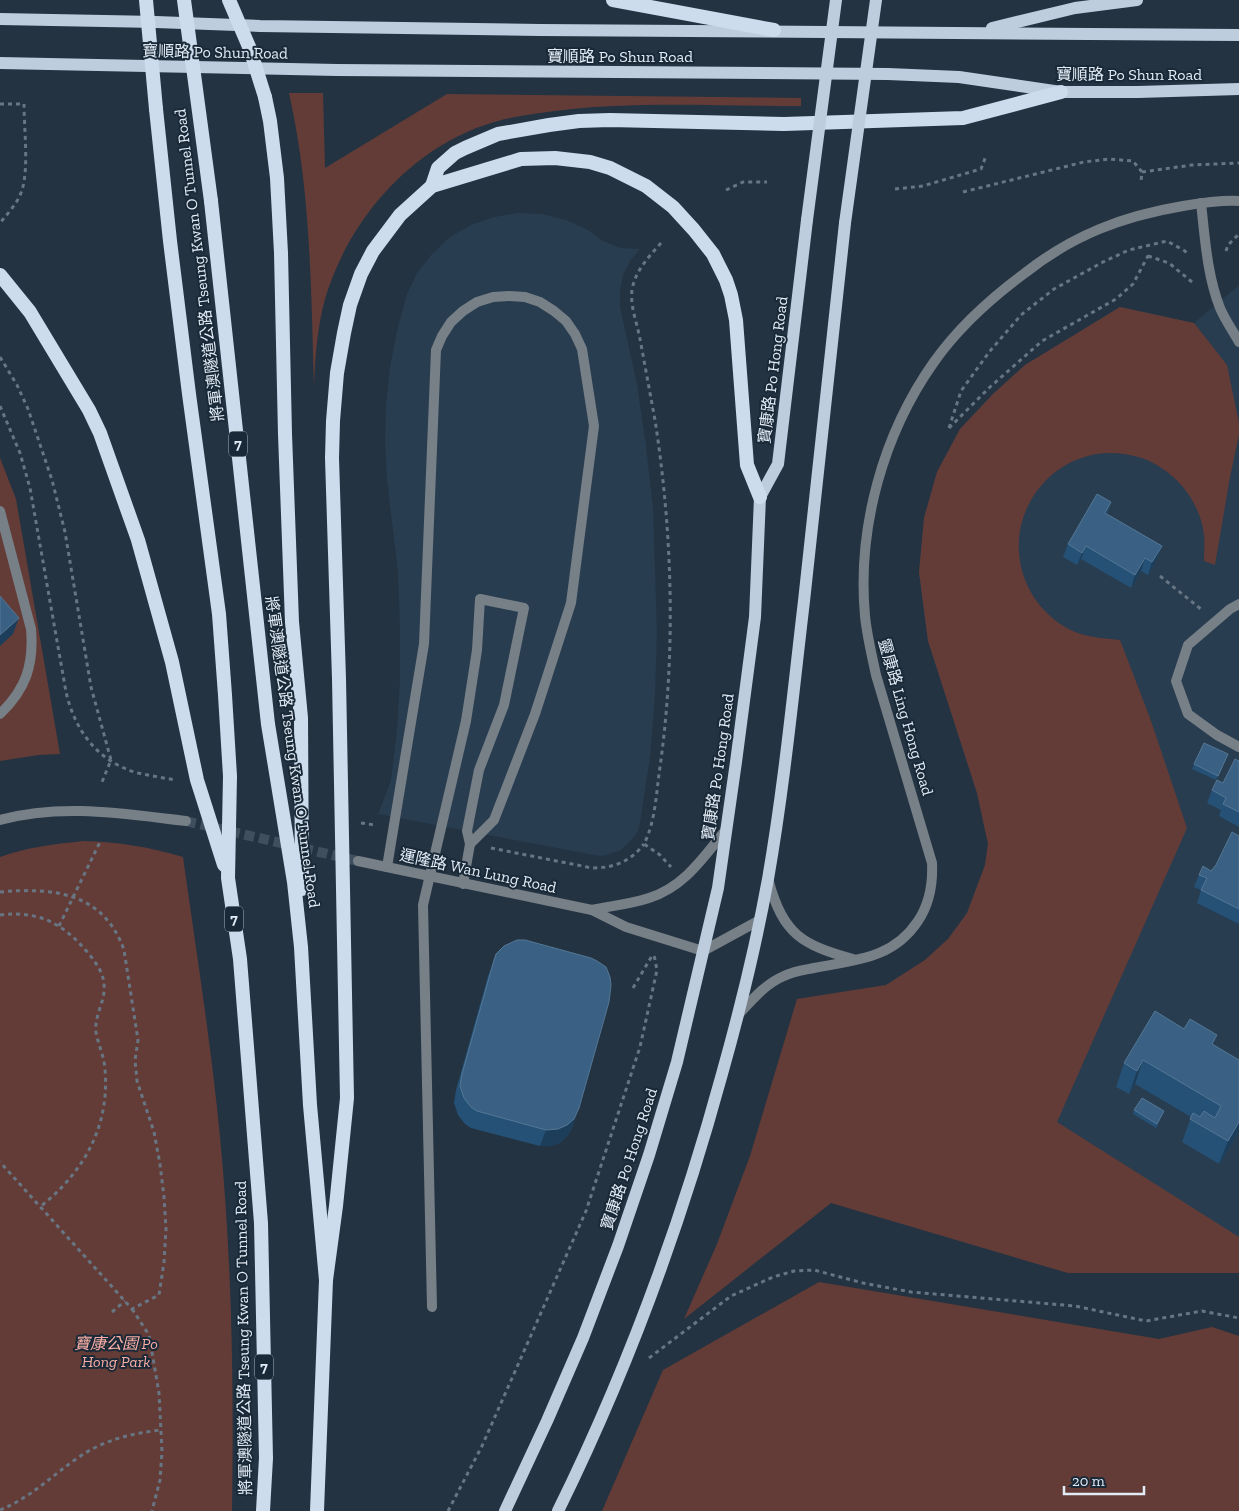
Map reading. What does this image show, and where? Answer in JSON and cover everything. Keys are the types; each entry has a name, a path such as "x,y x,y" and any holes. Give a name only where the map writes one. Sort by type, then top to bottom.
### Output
{"highway":[{"path":"139,0 150,45"},
{"name":"將軍澳隧道公路 Tseung Kwan O Tunnel Road","path":"146,0 166,209 219,614 230,776 228,878 240,959 261,1223 266,1458 263,1511"},
{"name":"將軍澳隧道公路 Tseung Kwan O Tunnel Road","path":"184,0 211,202 267,714 294,882 301,947 310,1105 326,1280 317,1511"},
{"path":"229,0 242,28 258,72 268,113 274,153 281,253 292,622 301,718 301,947"},
{"path":"613,0 774,30"},
{"path":"432,186 438,168 455,153 498,134 549,126 610,120 784,124 963,118 1061,92"},
{"path":"326,1280 347,1098 340,709 332,458 337,373 344,333 350,305 361,274 373,251 400,215 432,186 521,159 555,158 590,162 610,168 646,186 673,207 713,254 731,294 736,320 739,354 746,465 760,497"},
{"path":"0,275 30,312 89,410 100,433 143,558 172,662 197,780 228,878"}],"main road":[{"name":"寶康路 Po Hong Road","path":"505,1511 583,1338 650,1155 674,1072 718,888 755,616 760,497 778,464 836,0"},
{"path":"558,1511 600,1422 653,1288 694,1171 738,1015 760,920 787,750 845,223 876,0"},
{"path":"972,32 1075,8 1137,0"},
{"name":"寶順路 Po Shun Road","path":"0,19 290,27 1239,35"},
{"name":"寶順路 Po Shun Road","path":"0,64 337,70 888,74 959,77 1061,92 1239,89"}],"street":[{"name":"靈康路 Ling Hong Road","path":"738,1015 761,990 785,975 883,953 914,929 928,904 933,877 932,863 876,675 865,615 865,554 868,525 882,467 902,416 917,389 934,362 978,312 1005,288 1060,247 1111,223 1168,208 1201,203 1239,201"},
{"path":"1201,203 1206,252 1215,293 1221,310 1239,342"},
{"path":"387,867 424,644 436,350 442,336 463,311 477,302 493,297 509,296 540,302 566,321 575,334 582,349 594,426 571,603 535,714 494,820 470,844"},
{"path":"0,511 31,629 32,648 30,667 24,684 14,700 0,714"},
{"path":"432,1307 423,905 466,721 477,650 480,599 524,608 504,705 479,770 467,831 470,844 463,884"},
{"path":"1239,604 1215,621 1188,645 1176,681 1188,714 1217,735 1239,747"},
{"path":"0,820 44,812 79,810 186,821"},
{"name":"運隆路 Wan Lung Road","path":"592,910 647,899 670,889 690,874 725,830"},
{"name":"運隆路 Wan Lung Road","path":"358,861 592,910 626,927 703,951"},
{"path":"768,879 774,903 781,917 796,935 818,947 856,960"},
{"path":"703,951 760,920"}],"path":[{"path":"0,104 24,104 25,158 22,192 10,212 0,223"},
{"path":"895,190 923,186 981,169 986,156"},
{"path":"963,192 1084,162 1109,159 1133,161 1142,172 1141,181"},
{"path":"1142,172 1192,165 1239,163"},
{"path":"726,190 743,182 767,182"},
{"path":"1148,251 1148,256 1133,284 1116,299 1042,341 990,387 949,428 961,391 990,351 1021,315 1054,289 1129,250 1166,241 1185,251 1189,257"},
{"path":"470,844 592,868 604,868 616,866 637,853 650,833 662,758 665,722 670,632 669,570 658,444 649,382 632,306 632,292 640,268 661,243"},
{"path":"1148,256 1169,262 1192,282 1194,289"},
{"path":"0,357 17,385 28,409 52,480 65,532 91,687 111,760 102,782"},
{"path":"0,406 20,453 30,488 70,710 78,728 90,743 111,760 137,773 179,781"},
{"path":"1160,576 1215,621"},
{"path":"358,822 393,829"},
{"path":"58,926 100,842"},
{"path":"644,844 660,855 671,868"},
{"path":"0,892 18,890 38,891 73,897 89,903 106,917 119,936 124,950 138,1040 135,1060 137,1081 154,1132 160,1164 166,1229 159,1295 132,1309"},
{"path":"0,915 16,913 31,915 46,919 58,926 81,945 101,972 104,992 97,1016 96,1031 105,1066 106,1086 99,1126 82,1163 70,1180 40,1206"},
{"path":"448,1511 482,1446 586,1211 640,1047 657,970 654,952"},
{"path":"0,1162 125,1300 149,1335 159,1393 162,1430 160,1480 152,1511"},
{"path":"647,1359 732,1296 773,1277 794,1271 814,1270 911,1292 1076,1306 1146,1321 1202,1311 1239,1318"},
{"path":"112,1312 125,1300"},
{"path":"0,1510 29,1496 80,1456 98,1446 140,1432 162,1430"}],"shaded area":[{"path":"518,213 542,214 566,220 588,230 603,241 621,248 640,249 630,261 623,275 620,307 637,384 653,508 657,632 655,695 650,757 639,829 621,850 603,856 378,814 391,781 400,680 398,572 387,480 385,442 390,367 397,331 407,294 417,273 432,254 450,237 471,225 494,217"},
{"path":"1239,285 1239,1258 843,992 886,985 925,960 948,939 967,913 985,865 988,844 977,793 928,641 919,572 924,518 937,472 960,429 993,394 1025,365 1120,307 1194,323"}],"green space":[{"path":"289,93 323,93 325,168 447,94 801,98 801,106 657,105 550,111 515,117 481,126 450,140 421,159 395,182 372,208 353,236 337,267 325,299 317,343 314,388 311,277 306,203 302,166"},
{"path":"1120,307 1194,323 1227,365 1239,423 1239,435 1215,565 1204,561 1202,525 1196,506 1185,489 1171,475 1157,465 1131,455 1095,454 1080,458 1060,468 1037,490 1026,510 1020,531 1019,553 1023,574 1032,594 1046,612 1065,627 1078,633 1120,640 1150,718 1187,828 1057,1122 1239,1237 1239,1273 1068,1273 831,1203 684,1319 717,1244 750,1156 797,999 886,985 925,960 948,939 967,913 985,865 988,844 977,793 928,641 919,572 924,518 937,472 960,429 993,394 1025,365"},
{"path":"0,458 16,499 60,754 38,755 0,761"},
{"name":"寶康公園 Po Hong Park","path":"84,841 134,846 183,857 212,1067 224,1184 231,1324 233,1417 232,1511 0,1511 0,857 31,848"},
{"path":"819,1282 1159,1339 1212,1327 1239,1336 1239,1511 602,1511 663,1370"}],"building":[{"path":"1097,494 1111,502 1105,513 1162,546 1152,562 1145,558 1135,575 1086,546 1082,553 1068,544"},
{"path":"0,596 19,618 0,635"},
{"path":"1204,743 1228,754 1218,776 1194,764"},
{"path":"1235,759 1239,761 1239,812 1223,804 1226,798 1212,790 1217,780 1223,783"},
{"path":"1232,832 1239,836 1239,909 1201,890 1207,878 1199,875 1203,866 1211,871 1216,865"},
{"path":"517,940 525,940 591,958 606,967 610,977 609,1002 579,1108 574,1119 558,1129 546,1130 477,1111 464,1098 460,1086 496,954 504,946"},
{"path":"1155,1011 1184,1029 1190,1019 1217,1035 1212,1044 1239,1060 1239,1122 1228,1141 1190,1119 1193,1113 1200,1117 1204,1111 1215,1118 1221,1106 1143,1060 1137,1071 1124,1063"},
{"path":"1142,1098 1164,1111 1157,1124 1134,1110"}],"tunnel":[{"path":"186,821 358,861"}]}
